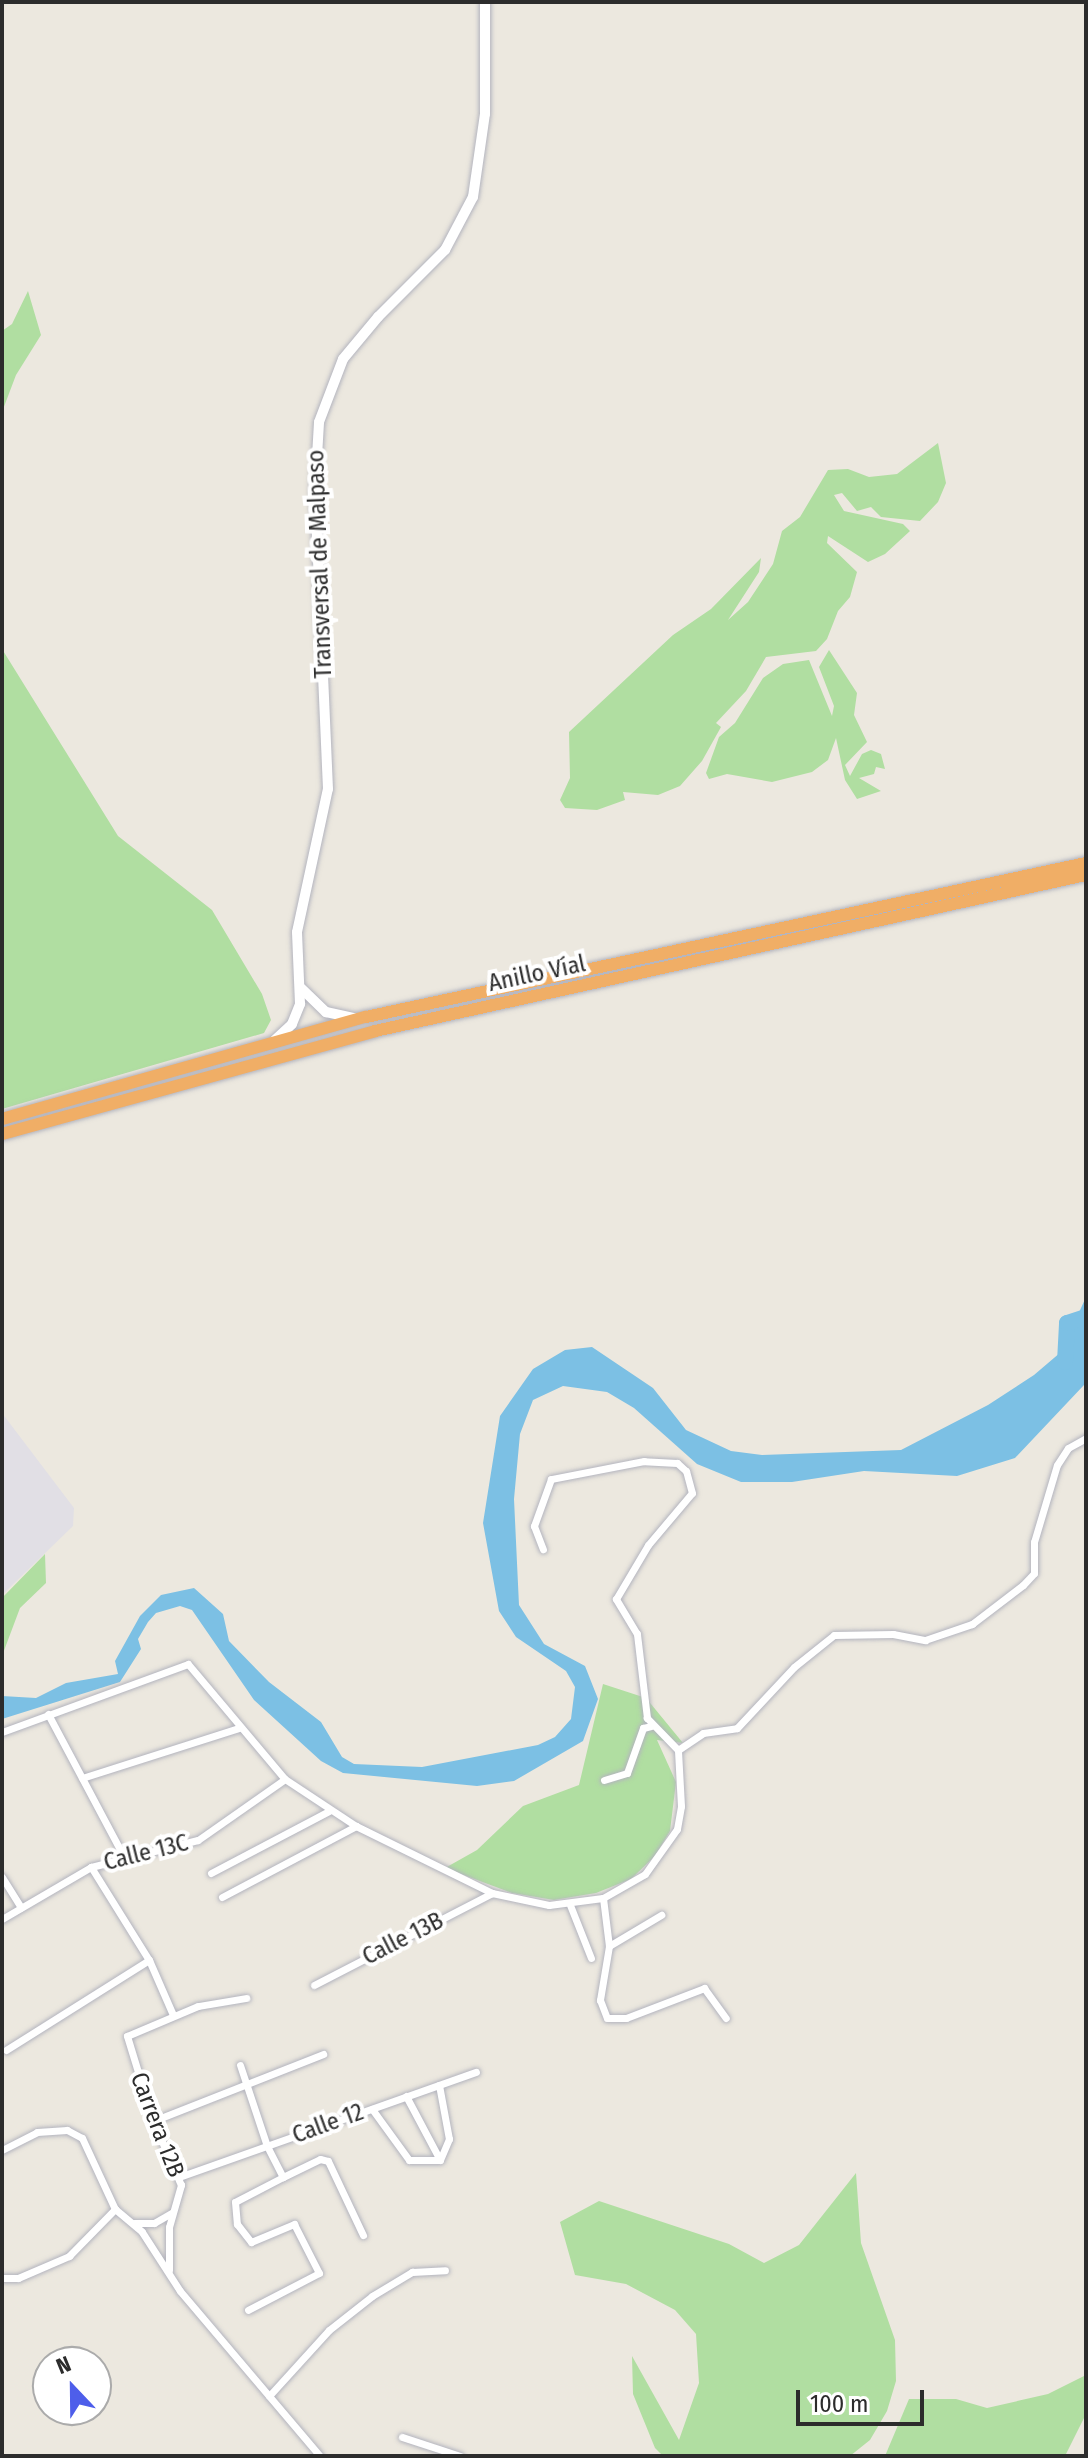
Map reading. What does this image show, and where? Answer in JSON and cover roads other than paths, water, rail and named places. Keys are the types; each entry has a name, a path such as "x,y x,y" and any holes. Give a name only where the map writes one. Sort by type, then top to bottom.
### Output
{"highway":[{"name":"Anillo Víal","path":"2,1119 366,1017 1086,863"},
{"name":"Anillo Víal","path":"2,1134 375,1031 1086,875"}],"main road":[{"name":"Transversal de Malpaso","path":"273,1041 297,1015 297,932 328,789 315,490 319,422 343,359 378,317 445,250 473,197 485,114 485,2"},
{"path":"297,983 326,1012 366,1017"}],"street":[{"path":"678,1750 703,1733 737,1728 794,1667 834,1635 893,1634 925,1640 972,1624 1023,1585 1034,1573 1034,1542 1057,1465 1068,1448 1086,1438"},
{"path":"2,1732 188,1664 285,1779 329,1811 492,1893 533,1903 570,1905 603,1898 645,1874 677,1829 678,1750 651,1726 637,1634 616,1599 648,1545 692,1493 686,1471 677,1463 644,1461 551,1479 534,1526 543,1549"},
{"path":"48,1714 124,1857"},
{"path":"604,1780 627,1773 643,1728 651,1726"},
{"path":"82,1778 239,1728"},
{"name":"Calle 13C","path":"2,1919 91,1867 198,1840 285,1779"},
{"path":"211,1873 329,1811"},
{"path":"222,1897 356,1826"},
{"path":"91,1867 149,1960 173,2015 246,1998"},
{"path":"2,1877 21,1908"},
{"name":"Calle 13B","path":"314,1985 492,1893"},
{"path":"603,1898 609,1946 600,2000 607,2018 626,2018 704,1988 726,2018"},
{"path":"570,1905 591,1958"},
{"path":"609,1946 661,1915"},
{"path":"6,2050 149,1960"},
{"name":"Carrera 12B","path":"170,2275 171,2213 179,2196 179,2177 153,2121 127,2036 173,2015"},
{"path":"153,2121 323,2054"},
{"path":"240,2065 267,2146 283,2177"},
{"name":"Calle 12","path":"179,2177 476,2072"},
{"path":"439,2085 449,2139 440,2160"},
{"path":"406,2096 440,2160"},
{"path":"372,2109 409,2160 440,2160"},
{"path":"2,2150 37,2132 67,2130 82,2138 115,2209 134,2223 170,2275 320,2456"},
{"path":"248,2310 319,2273 294,2224 251,2242 237,2224 235,2202 320,2159 328,2161 363,2235"},
{"path":"2,2278 18,2278 69,2256 115,2209"},
{"path":"134,2223 154,2223 171,2213"},
{"path":"269,2396 329,2330 372,2296 412,2272 445,2270"},
{"path":"402,2437 460,2456"}],"water":[{"path":"1086,1297 1084,1385 1015,1458 957,1476 864,1471 792,1482 741,1482 697,1464 634,1408 607,1392 563,1386 533,1400 520,1434 514,1499 519,1605 544,1644 585,1666 598,1699 583,1741 514,1781 477,1786 343,1773 321,1761 254,1700 192,1610 180,1606 156,1613 148,1622 138,1639 141,1649 120,1682 2,1719 2,1696 36,1698 66,1683 118,1674 115,1661 140,1616 161,1595 194,1588 223,1614 229,1641 269,1682 321,1722 342,1757 354,1764 422,1767 538,1745 555,1737 571,1719 575,1687 566,1671 516,1637 499,1611 483,1523 500,1416 533,1369 565,1350 592,1347 653,1388 686,1430 731,1451 762,1455 901,1450 988,1405 1034,1375 1061,1352"}],"waterway":[{"path":"1065,1362 1067,1323 1086,1317"}]}
